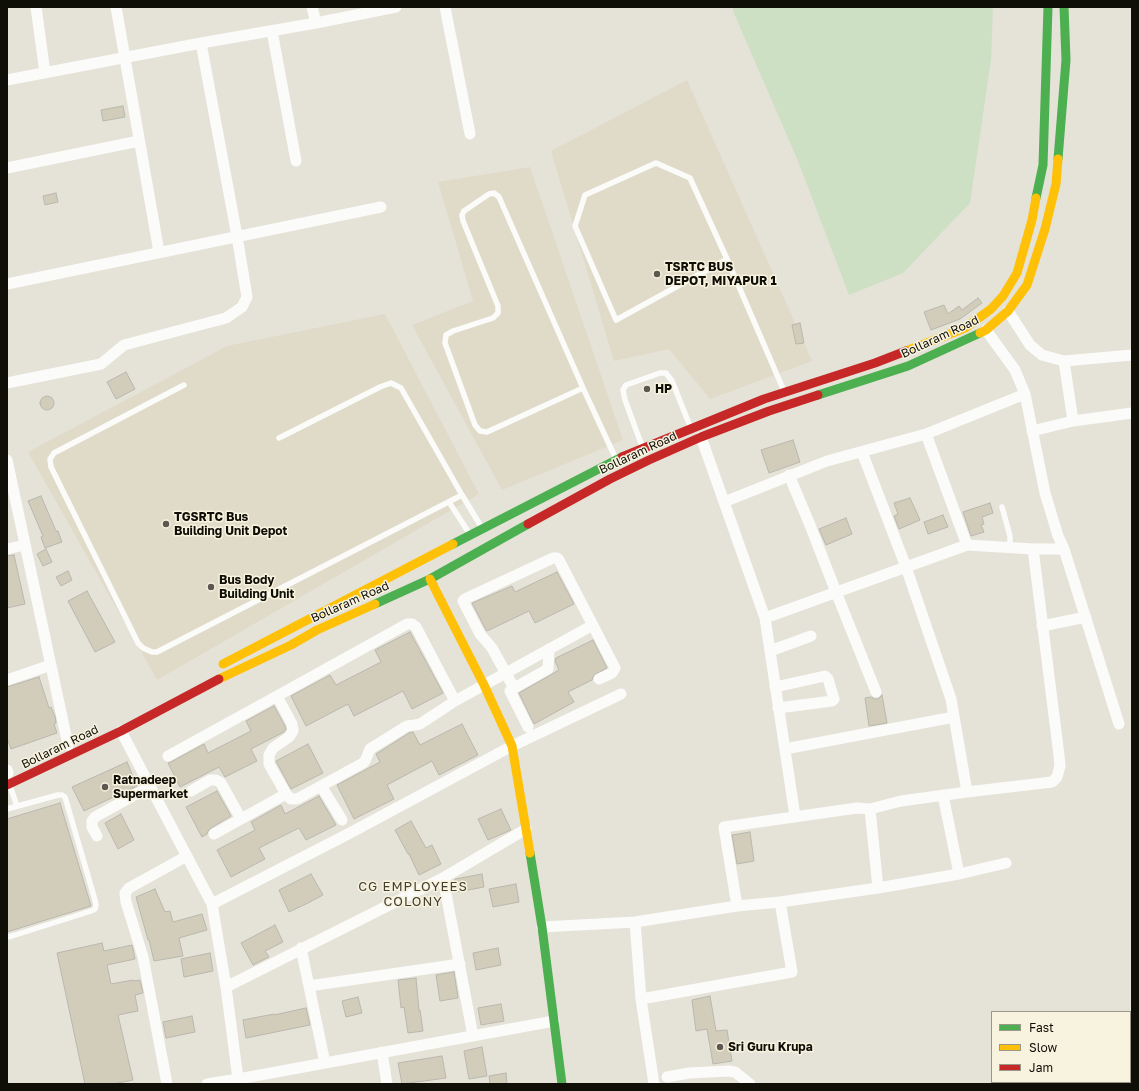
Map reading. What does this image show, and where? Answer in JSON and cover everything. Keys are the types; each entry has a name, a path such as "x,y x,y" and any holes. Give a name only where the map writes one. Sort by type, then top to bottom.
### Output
{"main road":[{"name":"Bollaram Road","path":"212,670 616,459 764,399 876,363 965,328 991,309 1002,296 1017,273 1032,220 1043,165 1048,7"},
{"name":"Bollaram Road","path":"9,776 122,731 226,675 291,645 317,630 430,579 610,479 649,460 701,437 769,411 908,366 986,330 1008,311 1026,285 1045,229 1056,184 1066,60 1064,7"},
{"path":"430,579 484,685 512,746 542,927 562,1084"}],"street":[{"path":"36,7 45,73"},
{"path":"116,7 159,252"},
{"path":"312,7 316,23"},
{"path":"7,80 200,43 316,23 383,8 396,7"},
{"path":"445,7 470,134"},
{"path":"272,31 296,161"},
{"path":"7,383 101,364 124,345 226,318 242,307 246,297 238,236 200,43"},
{"path":"7,168 139,141"},
{"path":"7,284 381,207"},
{"path":"1008,311 1030,345 1042,355 1064,361 1132,355"},
{"path":"986,330 1015,370 1025,394 1045,493 1120,724"},
{"path":"1064,361 1073,421"},
{"path":"724,502 827,461 926,434 1025,394"},
{"path":"1032,431 1073,421 1132,413"},
{"path":"926,434 967,545"},
{"path":"701,437 765,618 795,816"},
{"path":"862,452 906,567 951,699 967,792"},
{"path":"7,460 68,745"},
{"path":"789,475 876,692"},
{"path":"7,549 25,545"},
{"path":"765,618 967,545 1033,549 1064,548"},
{"path":"737,906 724,827 856,808 870,809 901,801 1052,782 1057,777 1060,766 1059,755 1033,549"},
{"path":"514,688 492,648 480,634 463,601 553,558 557,558 614,668 612,673 599,679"},
{"path":"1042,626 1086,617"},
{"path":"168,756 406,624 412,624 416,627 455,701"},
{"path":"277,696 292,724 293,731 289,737 273,748 269,755 269,764 286,794 291,799 297,799 363,763 373,746 407,726 420,724 455,701 592,625"},
{"path":"770,651 811,636"},
{"path":"528,726 510,692 514,688 548,669 549,649"},
{"path":"7,680 51,665"},
{"path":"775,687 825,676 828,679 834,699 832,701 778,708"},
{"path":"212,904 350,833 512,746 621,694"},
{"path":"785,749 954,717"},
{"path":"122,731 212,904 226,986 238,1079"},
{"path":"191,791 210,780 216,780 221,783 241,819"},
{"path":"97,836 92,827 92,821 95,816 151,786"},
{"path":"321,786 342,820"},
{"path":"214,834 286,794"},
{"path":"943,795 959,874"},
{"path":"870,809 878,888"},
{"path":"226,986 443,878 526,829"},
{"path":"167,1084 143,957 126,902 125,893 129,888 187,856"},
{"path":"542,927 635,922 737,906 780,902 878,888 959,874 1006,863"},
{"path":"443,878 473,1036"},
{"path":"641,999 792,972 780,902"},
{"path":"635,922 641,999 654,1084"},
{"path":"301,948 325,1063"},
{"path":"309,986 460,964"},
{"path":"206,1084 554,1021"},
{"path":"382,1052 387,1084"},
{"path":"667,1077 689,1073 729,1071 735,1072 750,1084"}],"lane":[{"path":"727,259 616,320 575,226 585,195 656,163 690,178 727,259 789,404"},
{"path":"583,388 487,432 480,431 475,425 446,343 446,335 453,331 493,318 498,313 498,306 463,221 462,215 464,211 489,194 494,193 499,197 616,459"},
{"path":"643,448 625,400 623,390 626,385 660,373 666,373 672,382 691,429"},
{"path":"279,438 380,387 392,383 401,388 482,529"},
{"path":"184,386 54,453 50,458 51,467 138,643 143,648 152,652 157,652 462,495"},
{"path":"449,502 471,535"},
{"path":"1002,507 1010,536 1010,547"},
{"path":"9,776 17,806"},
{"path":"7,809 58,795 65,797 96,905 95,909 90,911 7,937"}],"shaded area":[{"path":"687,80 812,361 710,399 669,349 614,361 551,151"},
{"path":"530,167 623,440 502,490 412,325 473,301 438,182"},
{"name":"Bus Body Building Unit","path":"385,314 479,494 157,680 28,452 227,346"}],"green space":[{"path":"733,7 993,7 991,60 970,203 903,273 849,295 798,161 733,11"}],"building":[{"path":"123,106 125,117 103,121 101,110"},
{"path":"56,193 58,202 45,205 43,196"},
{"path":"978,298 982,303 960,319 931,330 924,312 944,305 948,314 959,306 962,310"},
{"path":"800,323 804,343 796,344 792,325"},
{"path":"126,372 135,389 116,399 107,382"},
{"path":"47,396 52,398 54,403 52,408 47,410 42,408 40,403 42,398"},
{"path":"793,440 800,462 769,473 761,450"},
{"path":"41,496 62,542 45,548 41,537 43,536 28,501"},
{"path":"910,498 920,520 899,529 894,516 898,514 894,503"},
{"path":"990,503 993,513 982,517 984,524 981,525 984,532 971,536 963,512"},
{"path":"943,515 948,527 928,534 924,522"},
{"path":"846,518 852,534 826,545 819,529"},
{"path":"46,549 52,562 43,566 37,554"},
{"path":"14,555 25,604 7,608 7,556"},
{"path":"68,571 72,580 61,586 56,577"},
{"path":"557,572 574,604 535,623 529,611 487,631 486,630 472,603 512,586 515,592"},
{"path":"87,591 115,642 95,652 68,601"},
{"path":"410,632 443,693 412,709 403,691 354,716 348,704 306,726 291,696 330,675 336,685 381,662 375,650"},
{"path":"593,640 607,668 594,675 592,680 568,692 574,702 534,724 519,693 559,670 555,661 556,658"},
{"path":"39,677 49,708 51,707 55,716 56,723 54,724 57,733 11,749 7,738 7,687"},
{"path":"882,695 887,723 869,726 865,698 871,697 878,699"},
{"path":"274,706 286,729 284,732 251,749 257,761 225,777 219,767 180,787 168,763 204,744 208,753 251,731 246,721"},
{"path":"462,724 478,755 439,775 432,761 387,785 394,799 354,819 337,785 380,762 376,754 409,733 413,732 420,745"},
{"path":"308,744 323,773 291,789 276,761"},
{"name":"Ratnadeep Supermarket","path":"127,762 137,786 84,811 72,787"},
{"path":"217,791 231,816 211,828 207,834 202,837 186,807"},
{"path":"319,796 336,825 306,840 299,828 259,848 265,859 231,877 217,850 255,830 251,822 281,805 285,814"},
{"path":"60,803 91,906 7,932 7,819"},
{"path":"501,809 511,830 488,840 478,819"},
{"path":"121,814 134,840 118,849 105,823"},
{"path":"411,821 426,848 432,845 441,864 419,875 395,830"},
{"path":"750,832 754,861 737,864 732,835"},
{"path":"311,874 323,895 289,912 279,890"},
{"path":"482,874 484,887 457,892 455,879"},
{"path":"516,884 519,902 493,907 489,889"},
{"path":"155,889 165,912 170,911 173,922 202,914 207,930 179,938 183,956 154,961 136,897"},
{"path":"275,925 283,942 265,951 269,957 253,965 241,943"},
{"path":"102,943 104,951 132,945 135,959 107,965 111,984 140,980 143,993 135,995 138,1011 118,1015 133,1080 113,1084 85,1084 57,953"},
{"path":"498,948 501,965 476,970 473,953"},
{"path":"210,953 213,971 184,977 181,959"},
{"path":"454,972 458,998 440,1001 436,975"},
{"path":"416,978 419,1010 423,1031 408,1033 404,1007 401,1008 398,980"},
{"path":"710,996 716,1031 727,1030 732,1061 713,1064 707,1029 696,1031 692,1000"},
{"path":"358,997 362,1013 346,1017 342,1001"},
{"path":"501,1004 504,1021 481,1025 478,1008"},
{"path":"306,1008 310,1025 246,1038 243,1020"},
{"path":"192,1016 195,1032 166,1038 163,1022"},
{"path":"482,1047 487,1076 469,1079 464,1051"},
{"path":"442,1056 446,1078 402,1084 398,1063"},
{"path":"506,1073 507,1084 490,1084 489,1076"}],"traffic: fast":[{"path":"1036,198 1043,165 1048,7"},
{"path":"1058,159 1066,60 1064,7"},
{"path":"818,395 908,366 980,333"},
{"path":"453,544 622,457"},
{"path":"375,604 430,579 528,524"},
{"path":"530,853 542,927 562,1084"}],"traffic: slow":[{"path":"980,333 986,330 1008,311 1027,285 1045,229 1056,184 1058,159"},
{"path":"906,351 965,328 991,309 1003,296 1017,273 1032,220 1036,198"},
{"path":"223,664 453,544"},
{"path":"430,579 484,685 512,746 530,853"},
{"path":"219,679 291,645 317,630 375,604"}],"traffic: jam":[{"path":"622,457 764,399 875,363 906,351"},
{"path":"528,524 610,479 649,460 701,437 769,411 818,395"},
{"path":"7,785 121,731 219,679"}],"place":[{"name":"TSRTC BUS DEPOT, MIYAPUR 1","path":"657,274"},
{"name":"HP","path":"647,389"},
{"name":"TGSRTC Bus Building Unit Depot","path":"166,524"},
{"name":"Bus Body Building Unit","path":"211,587"},
{"name":"Ratnadeep Supermarket","path":"105,787"},
{"name":"Sri Guru Krupa","path":"720,1047"}],"district":[{"name":"CG EMPLOYEES COLONY","path":"413,894"}]}
